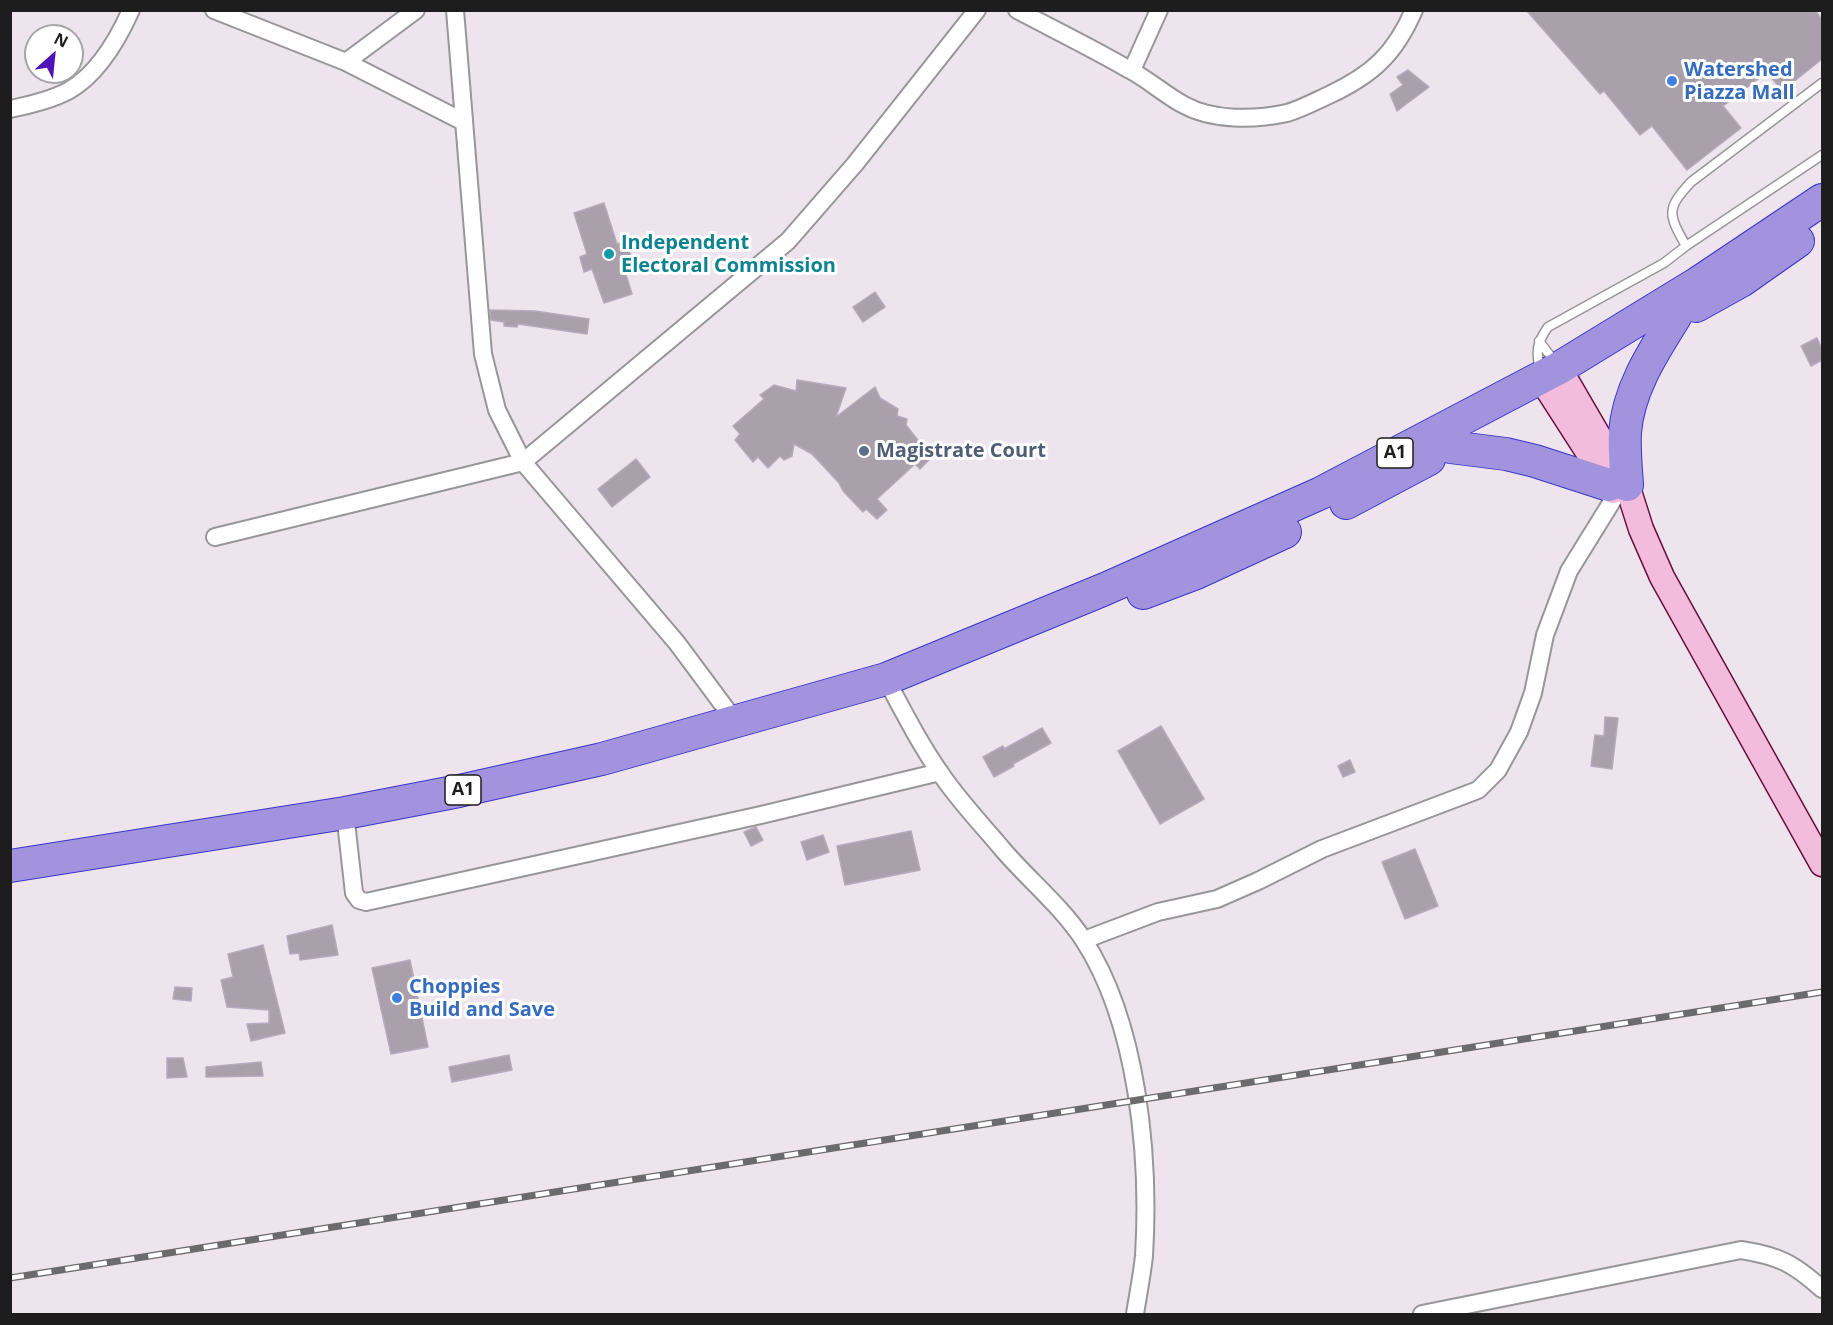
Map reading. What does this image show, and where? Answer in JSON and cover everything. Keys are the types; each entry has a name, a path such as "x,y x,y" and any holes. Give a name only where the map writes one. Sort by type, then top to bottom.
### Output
{"highway":[{"name":"A1","path":"942,657 1026,637 1196,573 1389,481 1450,447 1822,200"},
{"name":"A1","path":"21,865 345,813 459,791 602,759 886,679 1105,589 1321,493 1553,380 1741,281 1822,223"},
{"path":"1450,447 1506,454 1535,461 1617,489 1629,409 1644,369 1676,317"}],"main road":[{"path":"1553,380 1641,529 1662,577 1822,864"}],"street":[{"path":"10,109 32,105 69,91 87,77 124,26 131,10"},
{"path":"214,10 346,62 464,123"},
{"path":"346,62 416,10"},
{"path":"455,10 483,354 497,410 523,462 677,643 735,721"},
{"path":"215,537 523,462 788,241 855,164 977,10"},
{"path":"1017,10 1131,70 1186,106 1210,114 1244,118 1288,113 1365,75 1383,62 1399,39 1414,10"},
{"path":"1131,70 1159,10"},
{"path":"1084,940 1158,912 1217,899 1322,849 1478,790 1498,770 1519,732 1533,693 1545,634 1569,571 1617,489"},
{"path":"886,679 919,741 940,772 1005,852 1068,918 1084,940 1107,982 1122,1026 1137,1099 1144,1158 1144,1256 1135,1314"},
{"path":"345,813 354,893 359,900 366,902 761,815 940,772"},
{"path":"1422,1314 1741,1250 1770,1255 1790,1263 1822,1289"}],"lane":[{"path":"1686,246 1674,225 1671,210 1676,199 1691,182 1822,83"},
{"path":"1553,380 1537,355 1539,341 1548,327 1664,262 1822,155"},
{"path":"1539,341 1553,380"}],"building":[{"name":"Watershed Piazza Mall","path":"1526,10 1815,10 1822,20 1822,59 1782,91 1767,72 1723,106 1741,128 1687,170 1652,126 1640,135 1604,91 1600,94"},
{"path":"1408,70 1429,87 1397,111 1390,94 1403,85 1397,77"},
{"name":"Independent Electoral Commission","path":"604,203 617,244 626,241 632,259 622,262 632,294 604,303 592,269 584,272 580,257 587,254 574,213"},
{"path":"875,292 885,307 863,322 853,307"},
{"path":"490,310 535,311 589,319 587,334 518,324 517,327 504,326 504,322 491,320"},
{"path":"1817,338 1822,349 1822,360 1811,366 1801,346"},
{"name":"Magistrate Court","path":"797,380 846,388 836,417 875,387 880,398 898,409 897,416 907,419 906,425 921,444 918,448 929,460 920,469 915,464 877,499 887,510 877,519 866,509 863,512 812,454 794,444 792,456 784,460 780,456 768,468 758,457 753,462 735,440 740,434 733,426 764,399 760,395 774,385 796,391"},
{"path":"636,459 650,477 612,507 598,489"},
{"path":"1605,717 1618,718 1612,769 1591,766 1595,735 1604,736"},
{"path":"1161,726 1204,799 1160,824 1118,751"},
{"path":"1042,728 1051,743 994,777 983,757 1003,746 1004,749"},
{"path":"1350,760 1355,772 1343,777 1338,766"},
{"path":"756,827 763,840 751,846 744,832"},
{"path":"911,831 920,870 845,885 837,846"},
{"path":"823,835 829,852 807,860 801,842"},
{"path":"1415,849 1438,906 1405,919 1382,862"},
{"path":"332,925 338,955 300,960 299,953 290,954 287,936"},
{"path":"263,945 285,1033 251,1041 247,1024 269,1023 269,1010 227,1007 221,980 233,977 228,954"},
{"path":"410,960 428,1047 391,1054 372,968"},
{"path":"175,987 192,988 191,1001 173,999"},
{"path":"509,1055 512,1070 452,1082 449,1067"},
{"path":"167,1058 183,1058 187,1077 167,1078"},
{"path":"261,1062 263,1076 206,1077 206,1067"}],"railway":[{"path":"10,1278 1822,992"}],"place":[{"name":"Watershed Piazza Mall","path":"1672,81"},
{"name":"Independent Electoral Commission","path":"609,254"},
{"name":"Magistrate Court","path":"864,451"},
{"name":"Choppies Build and Save","path":"397,998"}]}
